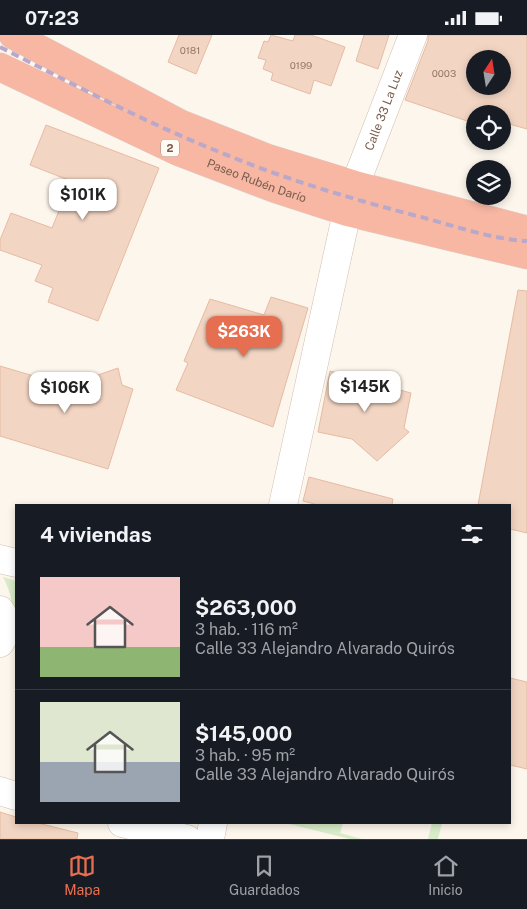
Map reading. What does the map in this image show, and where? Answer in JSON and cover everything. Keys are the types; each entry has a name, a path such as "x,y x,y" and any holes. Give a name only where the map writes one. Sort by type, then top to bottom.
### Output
{"highway":[{"name":"Paseo Rubén Darío","path":"13,35 182,124 267,158 355,185 527,230"},
{"name":"Paseo Rubén Darío","path":"0,67 179,152 239,176 347,213 527,255"}],"street":[{"name":"Calle 33 La Luz","path":"355,185 413,35"},
{"path":"283,504 347,213"},
{"path":"0,559 15,563"},
{"path":"0,610 6,624 5,633 0,643"},
{"path":"0,791 15,796"},
{"path":"126,824 187,839"},
{"path":"210,839 214,824"}],"green space":[{"path":"3,577 15,581 15,645 8,643 12,602"},
{"path":"289,824 343,824 340,833 362,839 350,839"},
{"path":"432,824 442,824 438,839 428,839"}],"building":[{"path":"179,35 212,35 196,74 168,62"},
{"path":"271,35 293,41 295,35 311,35 345,47 331,86 314,80 310,94 271,80 273,73 263,69 266,60 258,58 264,41 268,42"},
{"path":"364,35 389,35 378,69 356,61"},
{"path":"428,35 527,35 527,129 511,125 511,105 466,105 466,121 405,100 428,41"},
{"path":"46,125 159,168 98,321 48,302 53,288 35,281 42,265 0,250 0,240 11,213 52,228 71,181 30,165"},
{"path":"518,290 527,291 527,533 511,529 511,504 478,504"},
{"path":"271,297 308,308 273,427 176,390 188,363 184,361 210,299 264,315"},
{"path":"0,366 67,386 118,368 122,385 133,389 108,469 0,436"},
{"path":"330,371 411,393 404,428 409,432 377,461 352,439 318,432"},
{"path":"309,477 393,499 392,504 314,504 303,501"},
{"path":"511,678 527,682 527,769 511,765"},
{"path":"0,812 15,817 15,824 42,824 78,833 77,839 0,839"}],"railway":[{"path":"0,47 166,129 269,171 343,195 471,231 499,238 527,241"}]}
